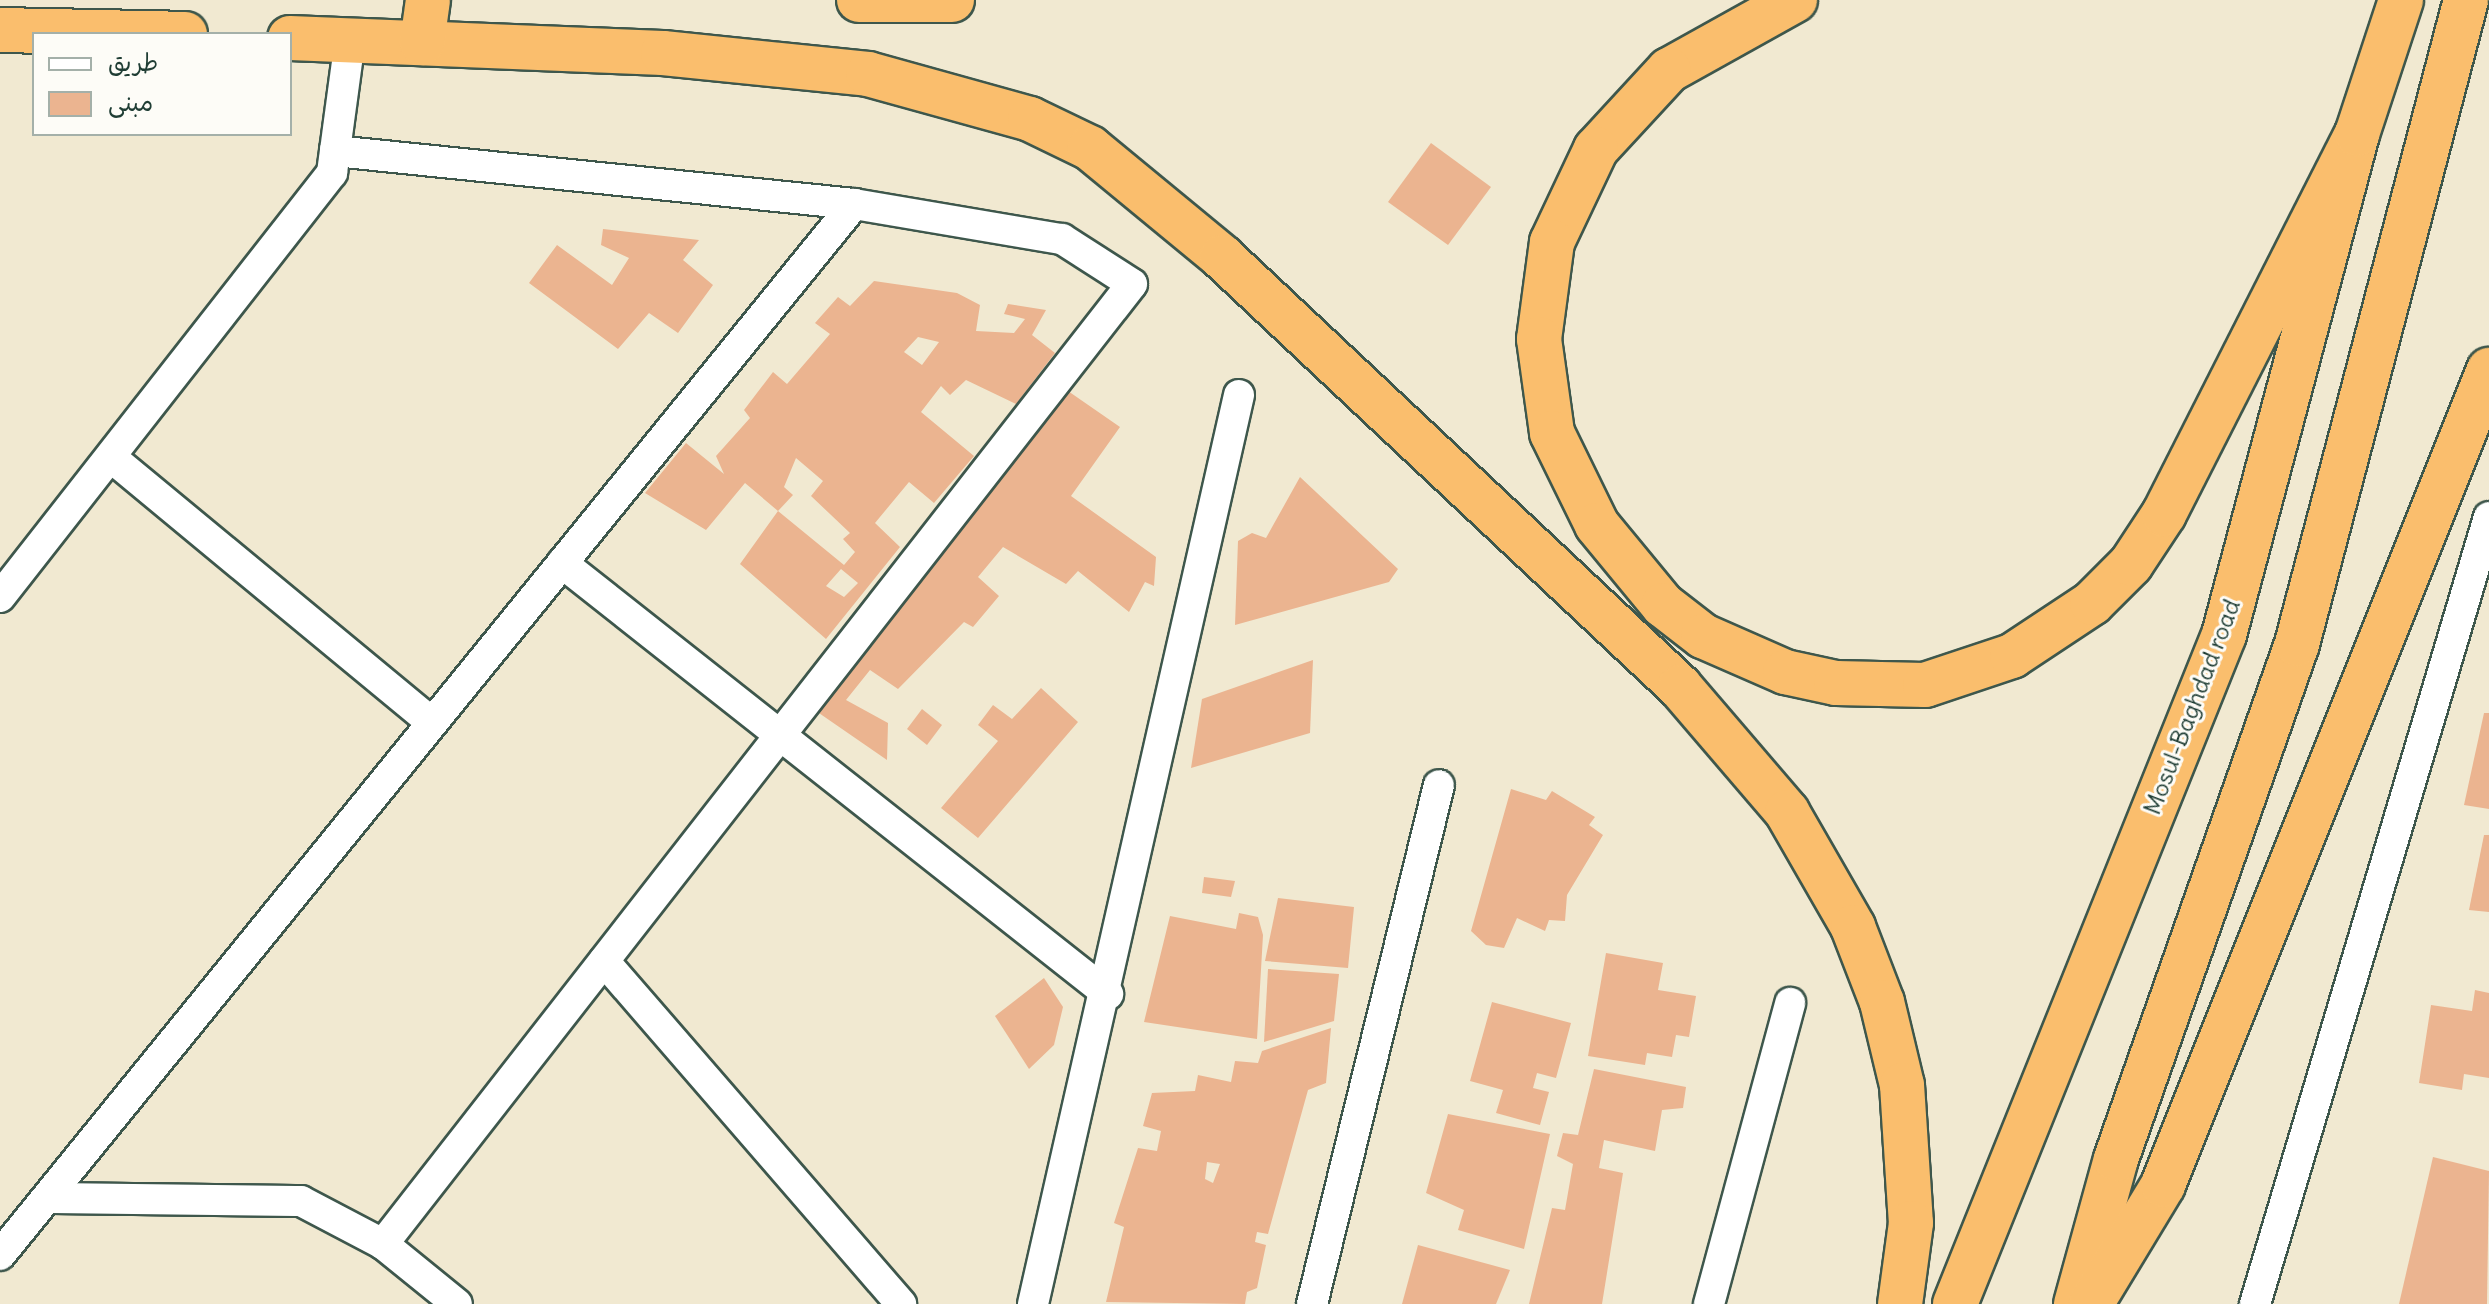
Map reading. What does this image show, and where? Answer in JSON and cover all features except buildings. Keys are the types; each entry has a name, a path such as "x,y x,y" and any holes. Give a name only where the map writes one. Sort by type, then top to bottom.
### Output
{"highway":[{"path":"422,43 428,0"},
{"path":"859,0 952,0"},
{"path":"1795,0 1669,70 1596,149 1552,242 1539,339 1552,433 1597,525 1663,605 1703,636 1785,672 1836,683 1925,685 2012,656 2092,603 2131,564 2164,514 2357,134"},
{"name":"Mosul-Baghdad road","path":"1955,1304 2224,635 2357,134 2401,0"},
{"path":"2076,1304 2116,1159 2297,644 2466,0"},
{"path":"0,30 92,32"},
{"path":"292,38 770,61 965,99 1090,148 1222,257 1680,687 1748,762 1822,864 1882,1002 1902,1085 1911,1223 1900,1304"},
{"path":"2091,1304 2163,1185 2489,370"}],"street":[{"path":"0,597 112,458 332,173 350,40"},
{"path":"335,151 854,204 1062,239 1132,284 383,1244"},
{"path":"0,1255 854,204"},
{"path":"1033,1304 1108,994 1239,395"},
{"path":"112,458 432,723"},
{"path":"2255,1304 2489,517"},
{"path":"562,563 1108,994"},
{"path":"1312,1304 1439,785"},
{"path":"604,961 901,1304"},
{"path":"1709,1304 1790,1003"},
{"path":"47,1198 301,1201 383,1244 457,1304"}]}
